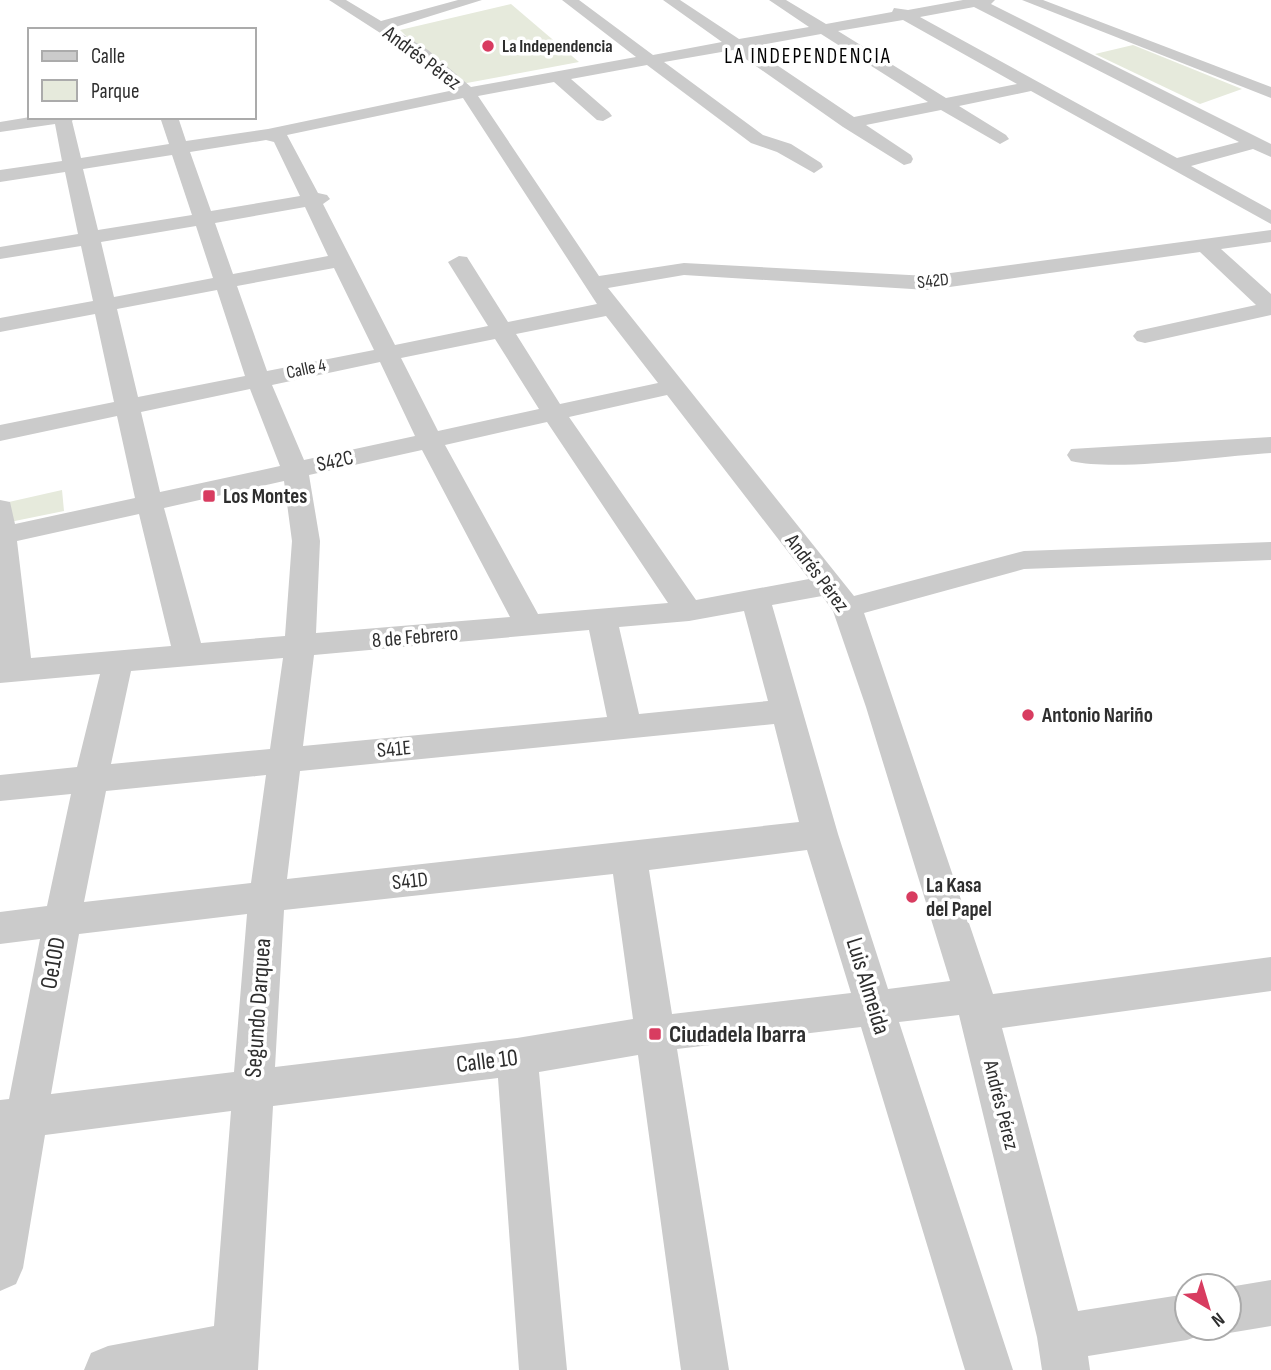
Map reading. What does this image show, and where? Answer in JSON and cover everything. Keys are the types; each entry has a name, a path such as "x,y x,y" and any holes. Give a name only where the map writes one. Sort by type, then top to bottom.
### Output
{"street":[{"name":"Andrés Pérez","path":"336,0 443,69 467,92 603,296 671,387 837,596 882,707 976,1005 1063,1354"},
{"path":"380,26 475,0"},
{"path":"569,0 757,139 784,148 814,167"},
{"path":"670,0 904,159"},
{"path":"776,0 1000,139"},
{"path":"877,0 1271,218"},
{"path":"1029,0 1271,93"},
{"path":"0,176 268,134 363,111 982,1 1264,147"},
{"path":"558,77 603,116"},
{"path":"849,123 1031,86"},
{"path":"0,127 50,119"},
{"path":"63,119 103,306 189,657"},
{"name":"Segundo Darquea","path":"170,119 258,380 295,470 306,541 300,647 267,896 235,1357"},
{"path":"268,134 281,139 315,200 385,352 530,626"},
{"path":"1175,164 1264,147"},
{"path":"0,253 315,200"},
{"name":"S42D","path":"603,296 684,269 879,282 929,282 1271,236"},
{"path":"1203,244 1271,307"},
{"path":"0,325 341,260"},
{"path":"459,262 553,412 689,611"},
{"name":"Calle 4","path":"0,433 501,329 603,296"},
{"path":"1145,336 1271,307"},
{"name":"S42C","path":"1,527 149,501 671,387"},
{"path":"1080,455 1132,455 1271,445"},
{"path":"1,527 8,671"},
{"name":"8 de Febrero","path":"8,671 300,647 689,611 756,601 837,596 1024,560 1271,551"},
{"name":"Luis Almeida","path":"756,601 820,834 989,1370"},
{"path":"602,619 626,728"},
{"name":"Oe10D","path":"0,1268 13,1118 118,662"},
{"name":"S41E","path":"0,788 788,711"},
{"name":"S41D","path":"0,929 267,896 629,859 820,834"},
{"path":"629,859 705,1370"},
{"name":"Calle 10","path":"13,1118 517,1058 655,1034 874,1006 976,1005 1271,974"},
{"path":"517,1058 543,1370"},
{"path":"1243,1308 1271,1303"},
{"path":"1063,1354 1173,1321"},
{"path":"108,1370 235,1357"}],"green space":[{"name":"La Independencia","path":"511,4 579,62 456,85 400,30"},
{"path":"1133,45 1242,89 1200,104 1095,54"},
{"path":"62,490 64,511 0,524 0,504"}],"place":[{"name":"La Independencia","path":"488,46"},
{"name":"Los Montes","path":"209,496"},
{"name":"Antonio Nariño","path":"1028,715"},
{"name":"La Kasa del Papel","path":"912,897"},
{"name":"Ciudadela Ibarra","path":"655,1034"}],"district":[{"name":"LA INDEPENDENCIA","path":"808,56"}]}
